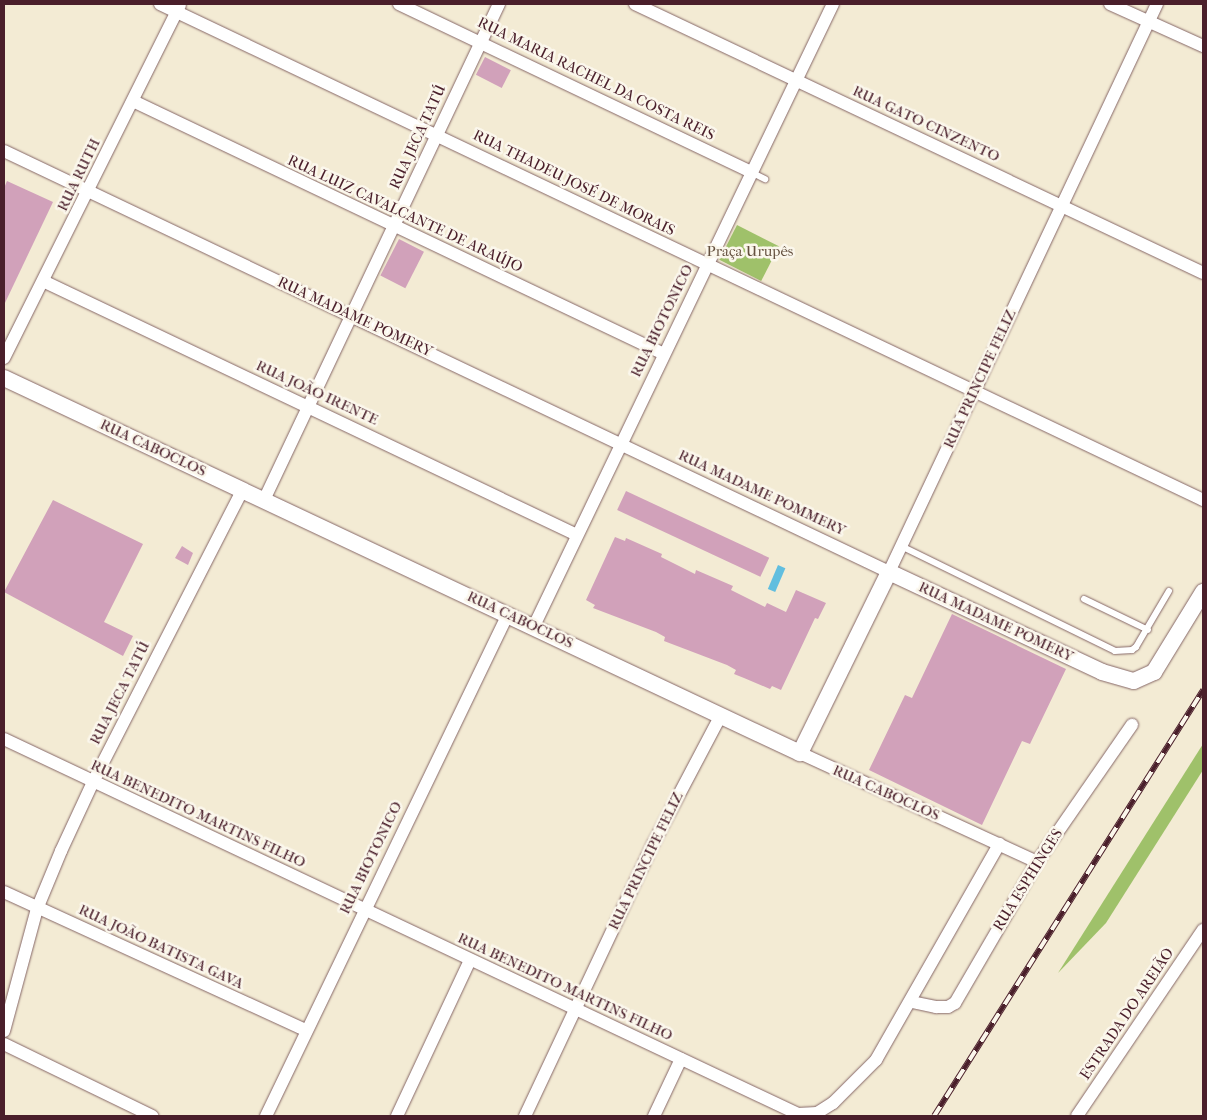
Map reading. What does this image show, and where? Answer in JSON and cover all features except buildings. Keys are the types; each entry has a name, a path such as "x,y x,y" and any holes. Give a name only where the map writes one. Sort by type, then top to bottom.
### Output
{"street":[{"name":"RUA THADEU JOSÉ DE MORAIS","path":"160,4 178,7 973,393 1203,500"},
{"name":"RUA MARIA RACHEL DA COSTA REIS","path":"399,4 482,41 752,172"},
{"name":"RUA JECA TATÚ","path":"264,500 499,4"},
{"name":"RUA GATO CINZENTO","path":"635,4 1203,274"},
{"name":"RUA BIOTONICO","path":"534,626 833,4"},
{"path":"1110,4 1203,46"},
{"name":"RUA PRINCIPE FELIZ","path":"800,753 889,572 1157,4"},
{"name":"RUA RUTH","path":"4,358 133,102 178,7"},
{"name":"RUA LUIZ CAVALCANTE DE ARAÚJO","path":"133,102 664,354"},
{"path":"4,151 88,192"},
{"name":"RUA MADAME POMERY","path":"88,192 620,444"},
{"name":"RUA JOÃO IRENTE","path":"43,281 577,535"},
{"name":"RUA CABOCLOS","path":"4,378 534,626 721,716 1037,862"},
{"name":"RUA MADAME POMMERY","path":"620,444 889,572"},
{"name":"RUA JECA TATÚ","path":"4,1031 38,908 93,782 242,491"},
{"name":"RUA MADAME POMERY","path":"889,572 1102,672 1134,681 1154,672 1203,592"},
{"name":"RUA BIOTONICO","path":"266,1116 508,614"},
{"name":"RUA PRINCIPE FELIZ","path":"525,1116 653,844 721,716"},
{"name":"RUA ESPHINGES","path":"912,1002 936,1007 948,1007 955,1003 1037,862 1132,725"},
{"name":"RUA BENEDITO MARTINS FILHO","path":"4,739 680,1059 780,1112 807,1115 833,1103 876,1060 912,1002 1000,844"},
{"name":"RUA JOÃO BATISTA GAVA","path":"4,892 306,1030"},
{"name":"ESTRADA DO AREIÃO","path":"1077,1116 1203,930"},
{"path":"397,1116 470,960"},
{"path":"4,1044 152,1116"},
{"path":"654,1116 680,1059"}],"lane":[{"path":"752,172 765,179"},
{"path":"901,546 1115,650 1132,650 1148,630 1169,592"},
{"path":"1084,599 1148,630"}],"green space":[{"name":"Praça Urupês","path":"737,225 779,246 761,281 719,260"},
{"path":"1203,744 1203,770 1106,923 1058,973"}],"water":[{"path":"778,565 785,568 775,592 768,589"}],"railway":[{"path":"934,1116 1203,690"}]}
